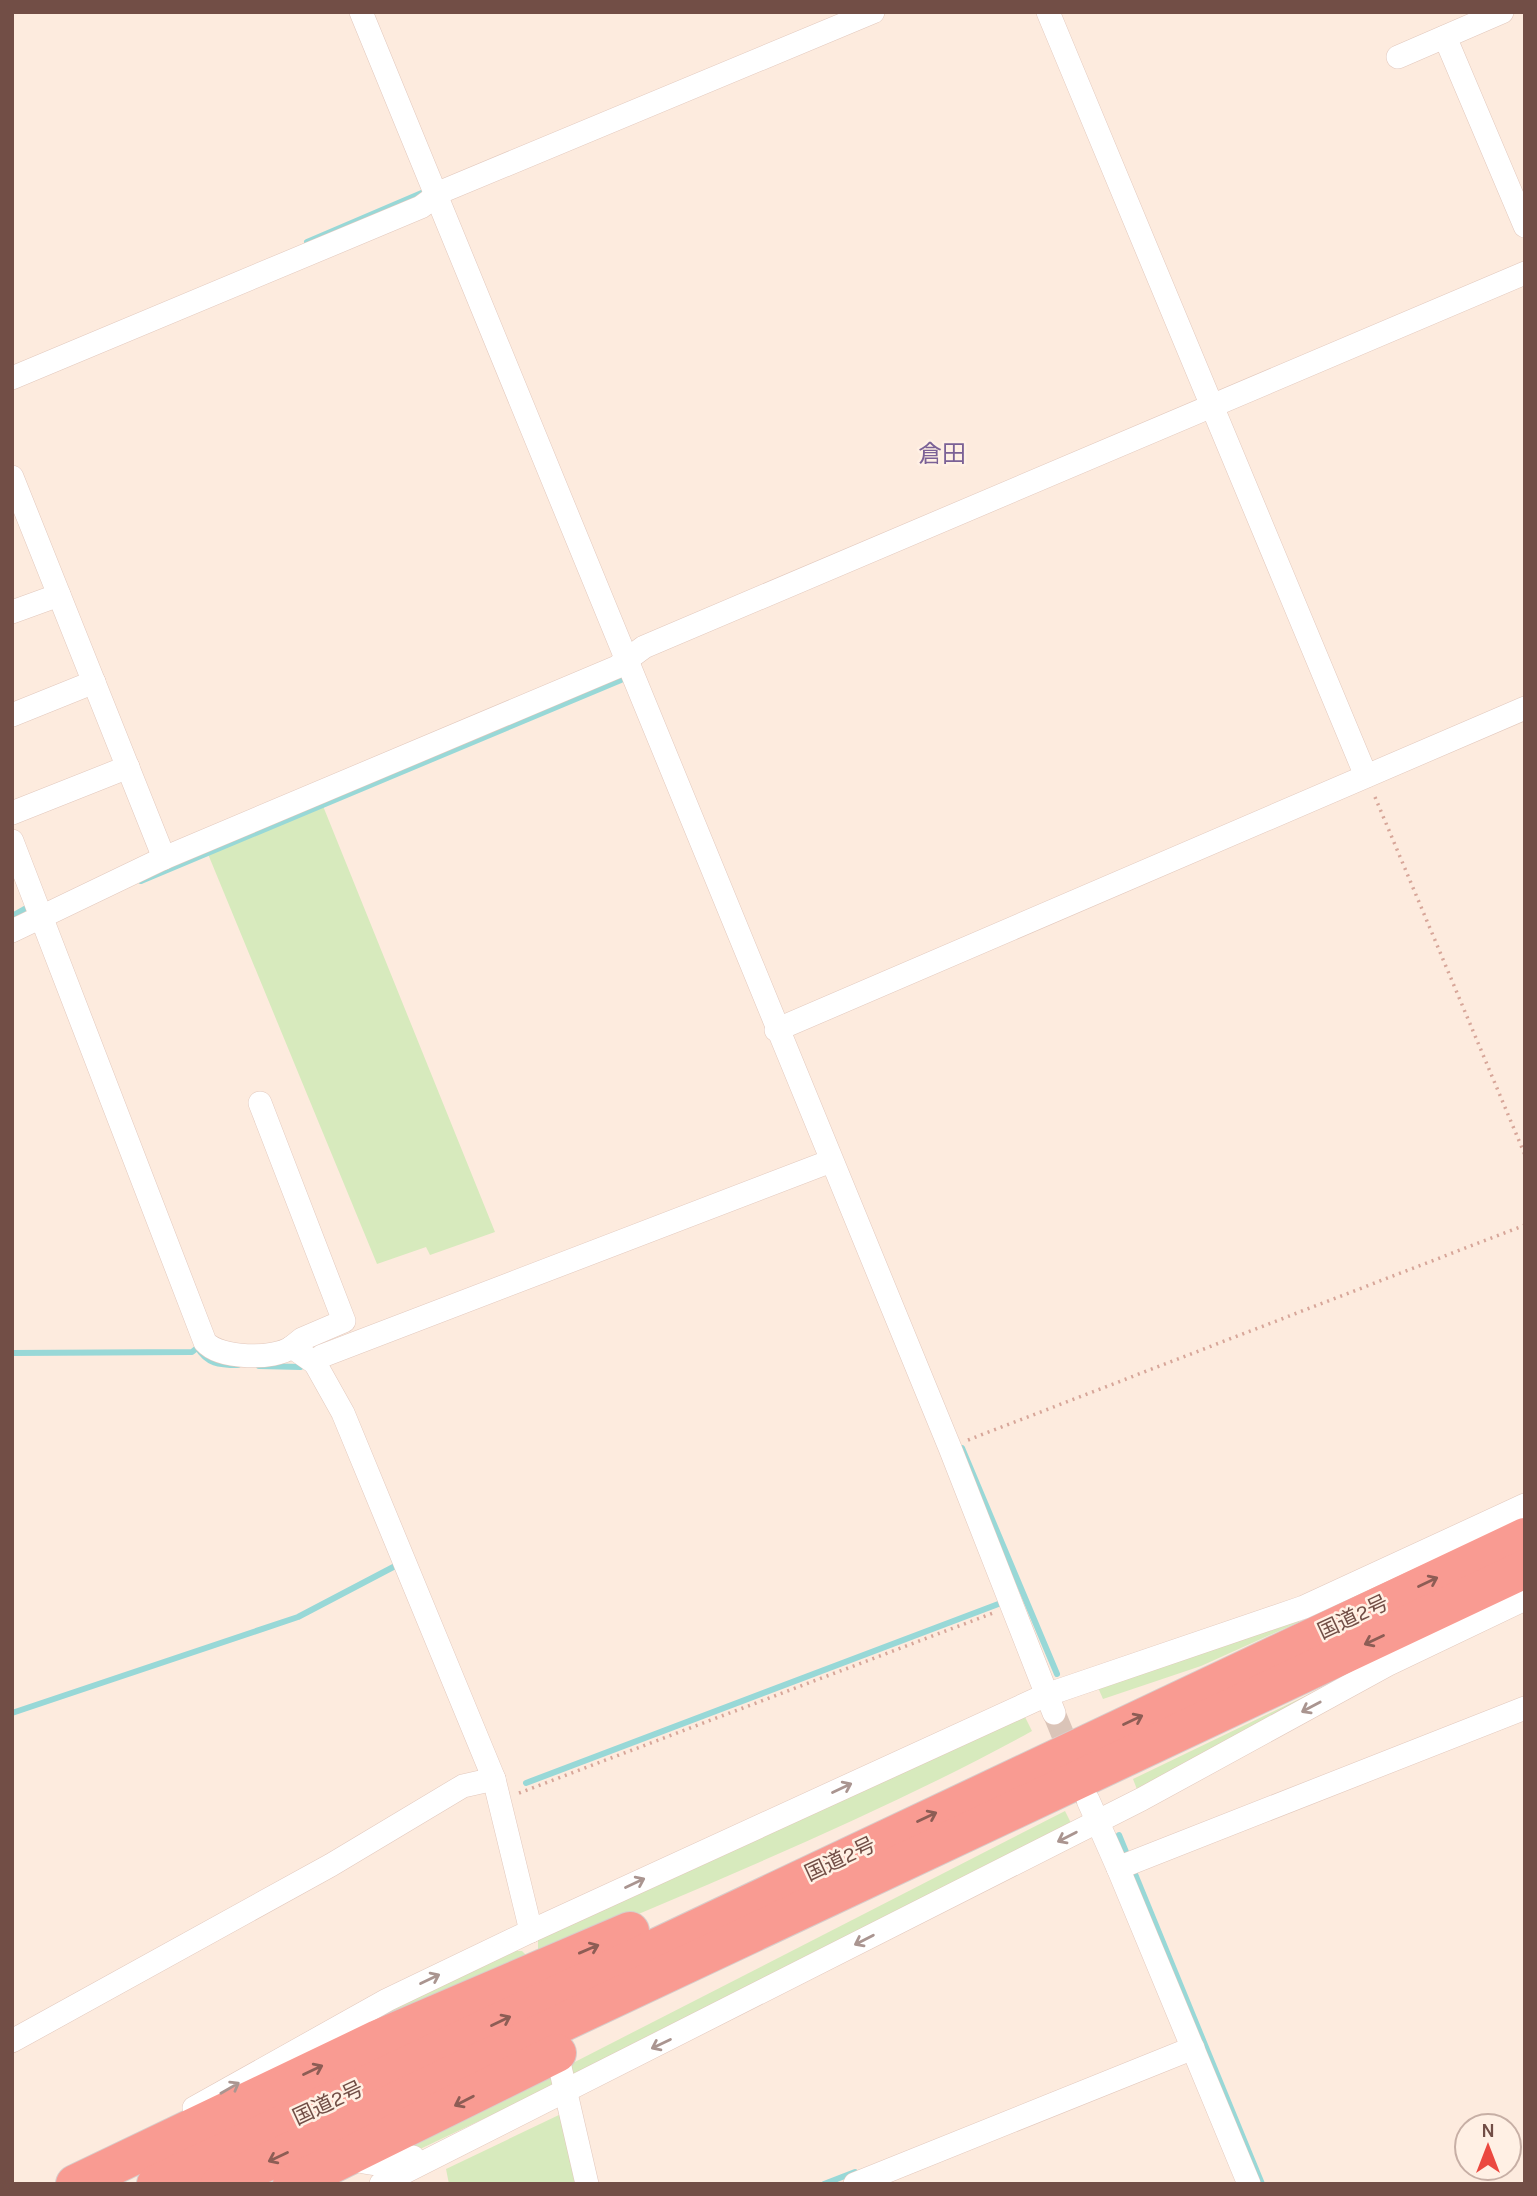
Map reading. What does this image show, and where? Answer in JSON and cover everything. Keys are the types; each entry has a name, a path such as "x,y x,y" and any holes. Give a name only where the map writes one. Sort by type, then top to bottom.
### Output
{"highway":[{"name":"国道2号","path":"220,2184 401,2084 867,1846 1525,1537"},
{"name":"国道2号","path":"156,2184 401,2084 1156,1743 1525,1569"},
{"path":"292,2184 822,1921 1156,1743"},
{"path":"75,2184 378,2039 812,1852 867,1846"}],"street":[{"path":"360,12 443,192 632,655 783,1027 831,1161 1013,1605 1050,1704"},
{"path":"12,378 421,207 443,192 873,12"},
{"path":"1048,12 1366,776"},
{"path":"1398,57 1453,26 1502,12"},
{"path":"1453,26 1525,226"},
{"path":"12,930 164,858 1211,404 1525,273"},
{"path":"12,477 18,507 59,594 164,858"},
{"path":"12,612 59,594"},
{"path":"12,715 94,682"},
{"path":"783,1027 1525,708"},
{"path":"12,813 128,767"},
{"path":"12,841 43,915 205,1342 211,1349 223,1354 305,1357 335,1351 831,1161"},
{"path":"260,1103 344,1321 305,1357"},
{"path":"305,1357 343,1413 497,1789 533,1960"},
{"path":"65,2184 387,2000 528,1932 1050,1704 1304,1607 1525,1505"},
{"path":"381,2184 1098,1822 1387,1665 1525,1599"},
{"path":"1126,1865 1525,1708"},
{"path":"12,2041 331,1865 463,1786 497,1789"},
{"path":"1088,1800 1098,1822 1126,1865 1193,2048 1249,2184"},
{"path":"855,2184 1193,2048"},
{"path":"560,2067 587,2184"},
{"path":"347,2158 382,2165 398,2164 456,2138 514,2119"}],"path":[{"path":"1366,776 1525,1155"},
{"path":"965,1441 1525,1225"},
{"path":"497,1789 1013,1605"}],"green space":[{"path":"323,806 495,1232 430,1255 426,1247 377,1264 208,854"},
{"path":"1300,1618 1299,1622 1201,1666 1103,1699 1096,1683"},
{"path":"1322,1688 1138,1792 1133,1779"},
{"path":"1023,1713 1032,1731 972,1763 788,1850 538,1957 538,1935"},
{"path":"1065,1811 1073,1827 575,2077 567,2066"},
{"path":"515,1951 522,1951 527,1956 304,2056 379,2013"},
{"path":"557,2070 555,2085 397,2160 388,2159"},
{"path":"561,2114 578,2184 449,2184 446,2169"}],"waterway":[{"path":"307,242 424,192"},
{"path":"141,881 621,680"},
{"path":"12,916 28,907"},
{"path":"197,1347 205,1357 214,1362 238,1365"},
{"path":"12,1353 192,1352 197,1348"},
{"path":"259,1366 301,1367 305,1362"},
{"path":"962,1448 1057,1674"},
{"path":"12,1713 298,1617 399,1564"},
{"path":"526,1783 1001,1603"},
{"path":"1119,1835 1262,2184"},
{"path":"824,2184 855,2172"}],"tunnel":[{"path":"1054,1713 1074,1762"}],"district":[{"name":"倉田","path":"942,454"}]}
